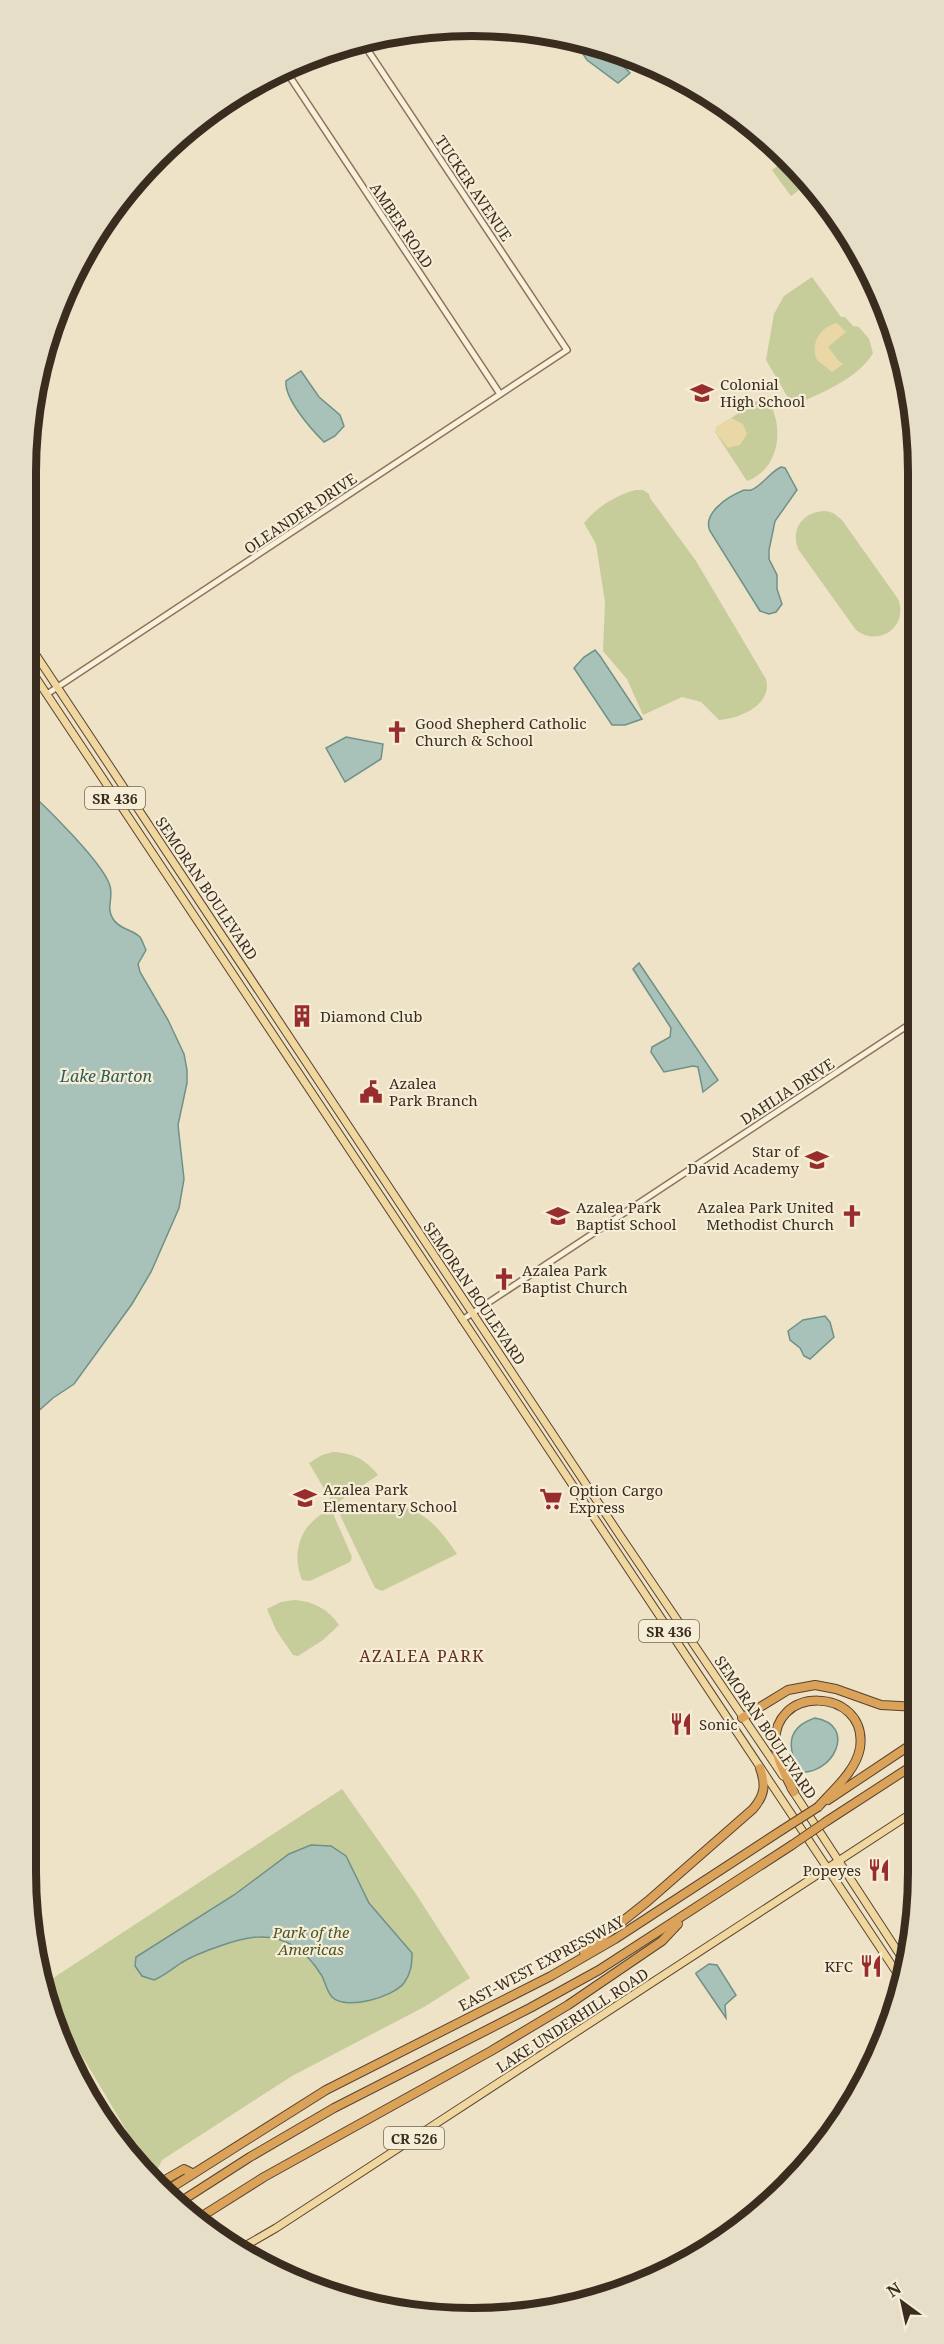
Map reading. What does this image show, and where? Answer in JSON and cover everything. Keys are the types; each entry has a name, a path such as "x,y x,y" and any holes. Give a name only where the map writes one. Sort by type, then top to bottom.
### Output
{"highway":[{"path":"742,1718 788,1689 815,1685 836,1689 881,1705 908,1706"},
{"path":"794,1792 777,1751 778,1726 784,1716 802,1702 815,1700 838,1704 849,1713 856,1725 860,1735 860,1748 849,1772 818,1807"},
{"name":"EAST-WEST EXPRESSWAY","path":"168,2184 184,2169 192,2173 326,2090 551,1976 625,1934 908,1747"},
{"path":"551,1976 648,1901 753,1809 764,1792 764,1779 760,1768"},
{"name":"EAST-WEST EXPRESSWAY","path":"184,2199 250,2157 334,2108 560,1992 687,1915 908,1768"},
{"path":"204,2215 328,2140 568,2005 662,1941 687,1915"}],"main road":[{"name":"SEMORAN BOULEVARD","path":"36,655 742,1718 794,1792 900,1955"},
{"name":"SEMORAN BOULEVARD","path":"36,678 896,1972"},
{"path":"210,941 219,949 231,950"},
{"path":"221,957 226,955 242,965"},
{"path":"325,1114 338,1126 351,1131"},
{"path":"343,1141 357,1145 368,1157"},
{"path":"732,1725 742,1718"},
{"name":"LAKE UNDERHILL ROAD","path":"246,2245 508,2078 908,1816"}],"street":[{"name":"TUCKER AVENUE","path":"367,49 567,350"},
{"name":"AMBER ROAD","path":"289,76 500,394"},
{"name":"OLEANDER DRIVE","path":"46,694 567,350"},
{"name":"DAHLIA DRIVE","path":"462,1320 908,1025"}],"green space":[{"path":"780,164 802,188 791,196 772,170"},
{"path":"812,277 841,317 845,317 853,326 859,327 869,339 873,353 858,371 848,378 793,406 766,360 774,314 784,296"},
{"path":"765,396 776,418 777,443 767,466 759,475 747,481 715,432 717,427"},
{"path":"635,490 643,490 649,494 696,561 766,679 767,688 764,696 753,709 736,717 719,720 701,702 682,697 643,715 627,679 603,651 605,602 596,544 584,523 607,503"},
{"path":"826,511 842,520 898,599 900,609 896,625 882,635 874,637 856,630 798,549 796,534 801,522 811,514"},
{"path":"333,1452 359,1458 378,1475 335,1504 309,1463 322,1455"},
{"path":"371,1503 400,1506 422,1515 439,1530 457,1554 382,1591 375,1588 340,1515 347,1510"},
{"path":"331,1509 352,1557 350,1562 310,1581 302,1580 297,1558 301,1538 313,1521"},
{"path":"294,1600 320,1607 339,1625 323,1640 298,1656 293,1655 276,1630 267,1609 281,1602"},
{"name":"Park of the Americas","path":"342,1789 414,1891 470,1978 424,2007 292,2076 162,2160 156,2172 142,2156 64,2025 50,1980"}],"sand":[{"path":"837,323 846,332 828,347 843,364 832,372 817,360 815,348 821,332"},
{"path":"731,418 743,424 747,434 740,445 728,448 715,432 717,427"}],"water":[{"path":"580,50 618,61 630,73 618,83 587,60"},
{"path":"301,371 319,397 340,415 344,426 335,436 324,442 300,414 289,396 286,381"},
{"path":"781,467 785,468 797,490 775,521 769,559 777,575 777,589 782,604 776,612 769,614 760,611 708,525 713,512 723,502 743,490 755,488"},
{"path":"595,650 642,719 625,725 612,725 574,668 584,657"},
{"path":"346,737 383,744 381,759 345,782 326,748"},
{"name":"Lake Barton","path":"36,799 84,847 103,873 111,888 110,910 113,919 141,938 146,950 138,964 140,972 168,1020 184,1054 187,1070 187,1083 178,1125 184,1179 179,1208 151,1272 132,1304 74,1384 36,1413"},
{"path":"639,963 718,1080 703,1092 698,1067 664,1072 651,1052 652,1047 670,1037 671,1028 633,969"},
{"path":"825,1316 830,1322 834,1337 810,1359 804,1356 800,1348 790,1340 788,1331 803,1320"},
{"path":"815,1718 828,1722 835,1730 838,1739 836,1749 822,1766 811,1771 799,1772 791,1747 794,1733 805,1722"},
{"path":"311,1845 331,1846 346,1856 369,1903 412,1953 410,1972 398,1988 369,2000 348,2003 339,2001 330,1995 322,1976 304,1953 288,1943 269,1937 241,1940 208,1950 188,1959 154,1980 142,1976 135,1966 136,1957 234,1895 289,1854"},
{"path":"709,1964 717,1965 736,1995 725,2005 726,2018 696,1974"}],"place":[{"name":"Colonial High School","path":"702,393"},
{"name":"Good Shepherd Catholic Church & School","path":"397,732"},
{"name":"Diamond Club","path":"302,1016"},
{"name":"Azalea Park Branch","path":"371,1092"},
{"name":"Star of David Academy","path":"817,1160"},
{"name":"Azalea Park Baptist School","path":"558,1216"},
{"name":"Azalea Park United Methodist Church","path":"852,1216"},
{"name":"Azalea Park Baptist Church","path":"504,1279"},
{"name":"Azalea Park Elementary School","path":"305,1498"},
{"name":"Option Cargo Express","path":"551,1499"},
{"name":"Sonic","path":"681,1724"},
{"name":"Popeyes","path":"879,1870"},
{"name":"KFC","path":"871,1966"}],"district":[{"name":"AZALEA PARK","path":"422,1656"}]}
